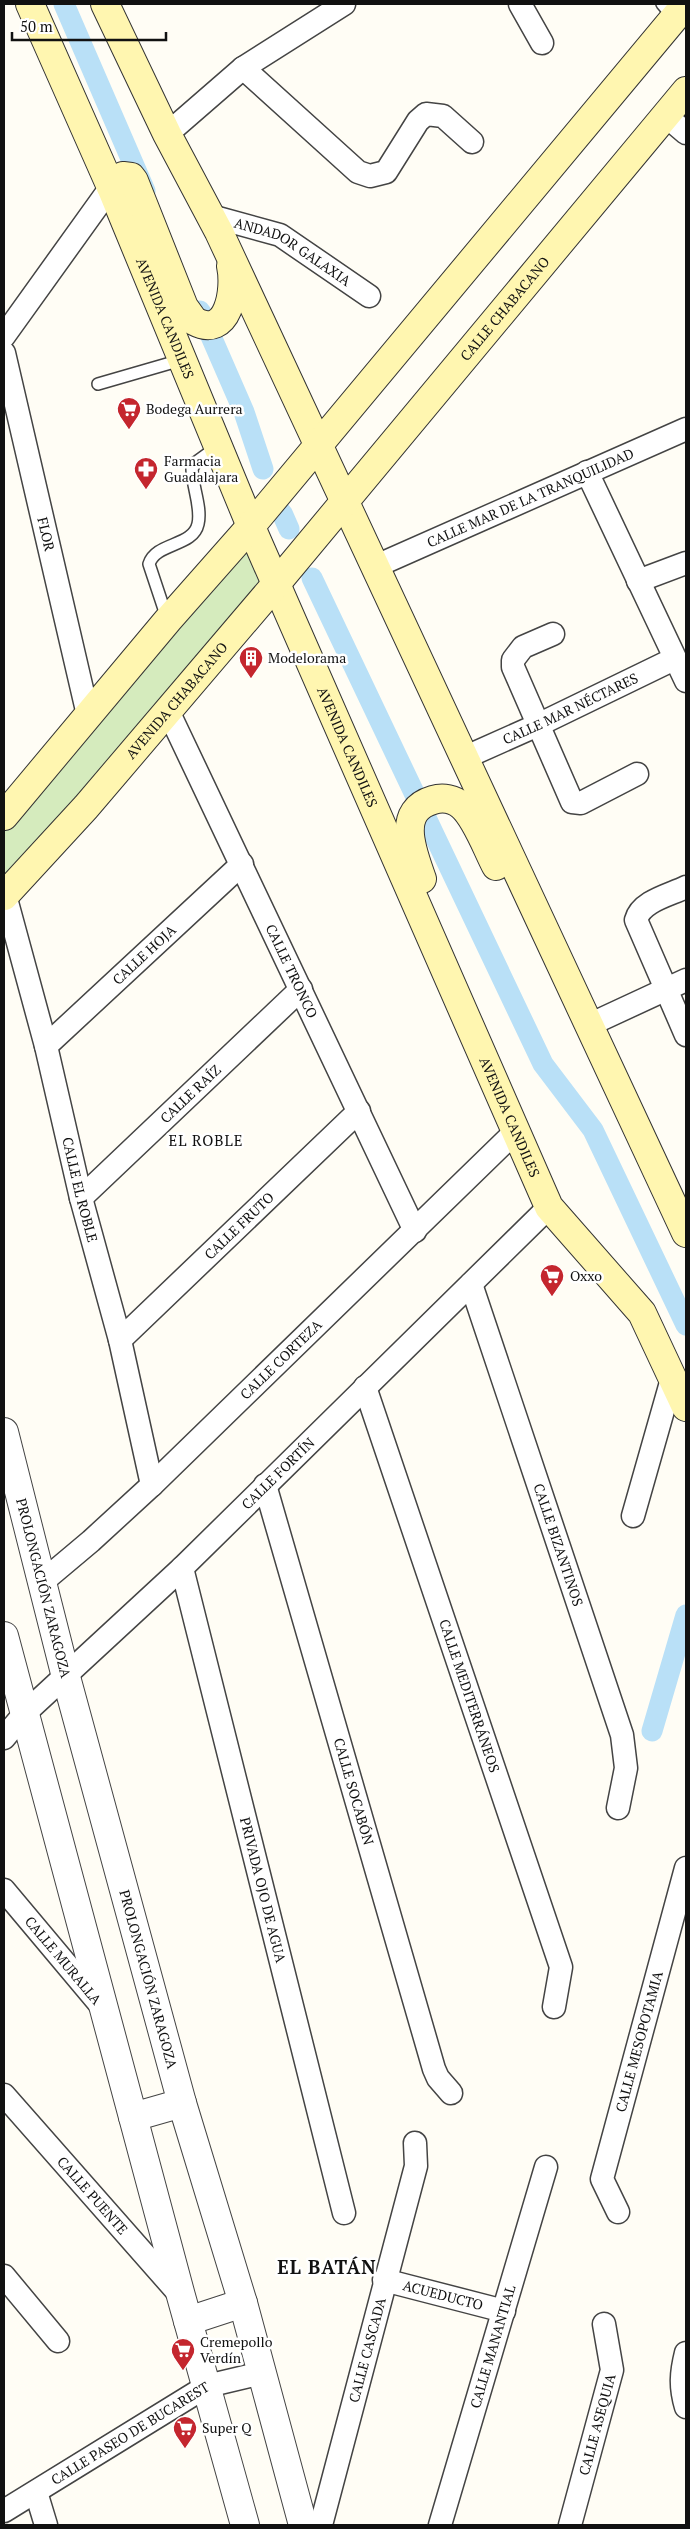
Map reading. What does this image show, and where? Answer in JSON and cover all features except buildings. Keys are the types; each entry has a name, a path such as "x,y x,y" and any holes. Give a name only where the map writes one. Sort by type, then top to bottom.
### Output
{"main road":[{"name":"AVENIDA CANDILES","path":"30,4 111,187 217,447 276,584 549,1207 642,1313 686,1407"},
{"path":"105,4 167,134 211,216 319,444 374,567 466,757 528,897 686,1234"},
{"path":"4,816 168,620 251,526 619,85 674,9"},
{"path":"666,116 686,91"},
{"name":"CALLE CHABACANO","path":"345,500 666,116"},
{"path":"111,187 123,176 131,177 134,180 184,307 194,321 206,325 224,316 232,300 234,279 229,255"},
{"name":"AVENIDA CHABACANO","path":"4,895 86,807 345,500"},
{"path":"433,943 428,898 410,840 411,821 432,803 456,802 464,808 506,884 528,897"}],"street":[{"path":"167,134 243,68 344,4"},
{"path":"520,4 542,42"},
{"path":"243,68 358,172 370,176 386,172 418,121 426,114 443,116 472,142"},
{"path":"666,116 686,133"},
{"path":"4,336 111,187"},
{"name":"ANDADOR GALAXIA","path":"211,216 280,235 369,296"},
{"name":"FLOR","path":"4,353 88,715"},
{"name":"CALLE MAR DE LA TRANQUILIDAD","path":"374,567 686,429"},
{"path":"587,472 686,681"},
{"path":"638,581 686,563"},
{"path":"553,634 523,647 513,660 516,674 540,724 572,802 581,803 637,774"},
{"name":"CALLE MAR NÉCTARES","path":"466,757 540,724 674,659"},
{"name":"CALLE TRONCO","path":"168,711 415,1231"},
{"name":"CALLE HOJA","path":"46,1046 242,864"},
{"path":"686,888 644,907 638,913 636,920 664,989 686,1035"},
{"name":"CALLE EL ROBLE","path":"4,895 46,1046 81,1198 120,1340 152,1484"},
{"path":"589,1024 686,980"},
{"name":"CALLE RAÍZ","path":"81,1198 301,989"},
{"name":"CALLE FRUTO","path":"120,1340 359,1111"},
{"name":"CALLE CORTEZA","path":"41,1583 91,1541 152,1484 515,1132"},
{"name":"CALLE FORTÍN","path":"4,1738 24,1714 182,1568 549,1207"},
{"name":"CALLE BIZANTINOS","path":"471,1284 622,1735 626,1768 618,1808"},
{"path":"633,1516 672,1379"},
{"name":"CALLE MEDITERRÁNEOS","path":"365,1387 561,1967 554,2007"},
{"name":"PROLONGACIÓN ZARAGOZA","path":"4,1432 41,1583 182,2103 243,2304 303,2525"},
{"name":"CALLE SOCABÓN","path":"265,1485 434,2069 438,2078 451,2093"},
{"name":"PRIVADA OJO DE AGUA","path":"182,1568 344,2212"},
{"path":"4,1636 245,2525"},
{"name":"CALLE MESOPOTAMIA","path":"618,2212 602,2179 686,1868"},
{"name":"CALLE MURALLA","path":"4,1890 104,2009"},
{"name":"CALLE PUENTE","path":"4,2095 185,2309"},
{"path":"133,2117 182,2103"},
{"name":"CALLE CASCADA","path":"320,2525 416,2166 415,2143"},
{"name":"CALLE MANANTIAL","path":"440,2525 546,2167"},
{"path":"4,2276 58,2341"},
{"name":"ACUEDUCTO","path":"384,2280 504,2311"},
{"path":"185,2309 243,2304"},
{"name":"CALLE ASEQUIA","path":"570,2525 612,2370 604,2324"},
{"path":"686,2353 682,2369 681,2388 686,2407"},
{"name":"CALLE PASEO DE BUCAREST","path":"4,2510 207,2386 262,2372"},
{"path":"36,2492 46,2525"}],"lane":[{"path":"98,384 181,360"},
{"path":"168,620 149,564 154,554 193,534 198,523 192,469 195,463 217,447"}],"green space":[{"path":"245,539 265,581 4,892 4,823"}],"waterway":[{"path":"64,4 145,191"},
{"path":"200,311 244,412 263,469"},
{"path":"282,513 289,529"},
{"path":"312,578 543,1064 593,1130 686,1325"},
{"path":"652,1731 686,1615"}],"place":[{"name":"Bodega Aurrera","path":"129,430"},
{"name":"Farmacia Guadalajara","path":"146,490"},
{"name":"Modelorama","path":"251,679"},
{"name":"Oxxo","path":"552,1297"},
{"name":"Cremepollo Verdín","path":"183,2371"},
{"name":"Super Q","path":"185,2449"}],"district":[{"name":"EL ROBLE","path":"206,1141"},
{"name":"EL BATÁN","path":"327,2267"}]}
